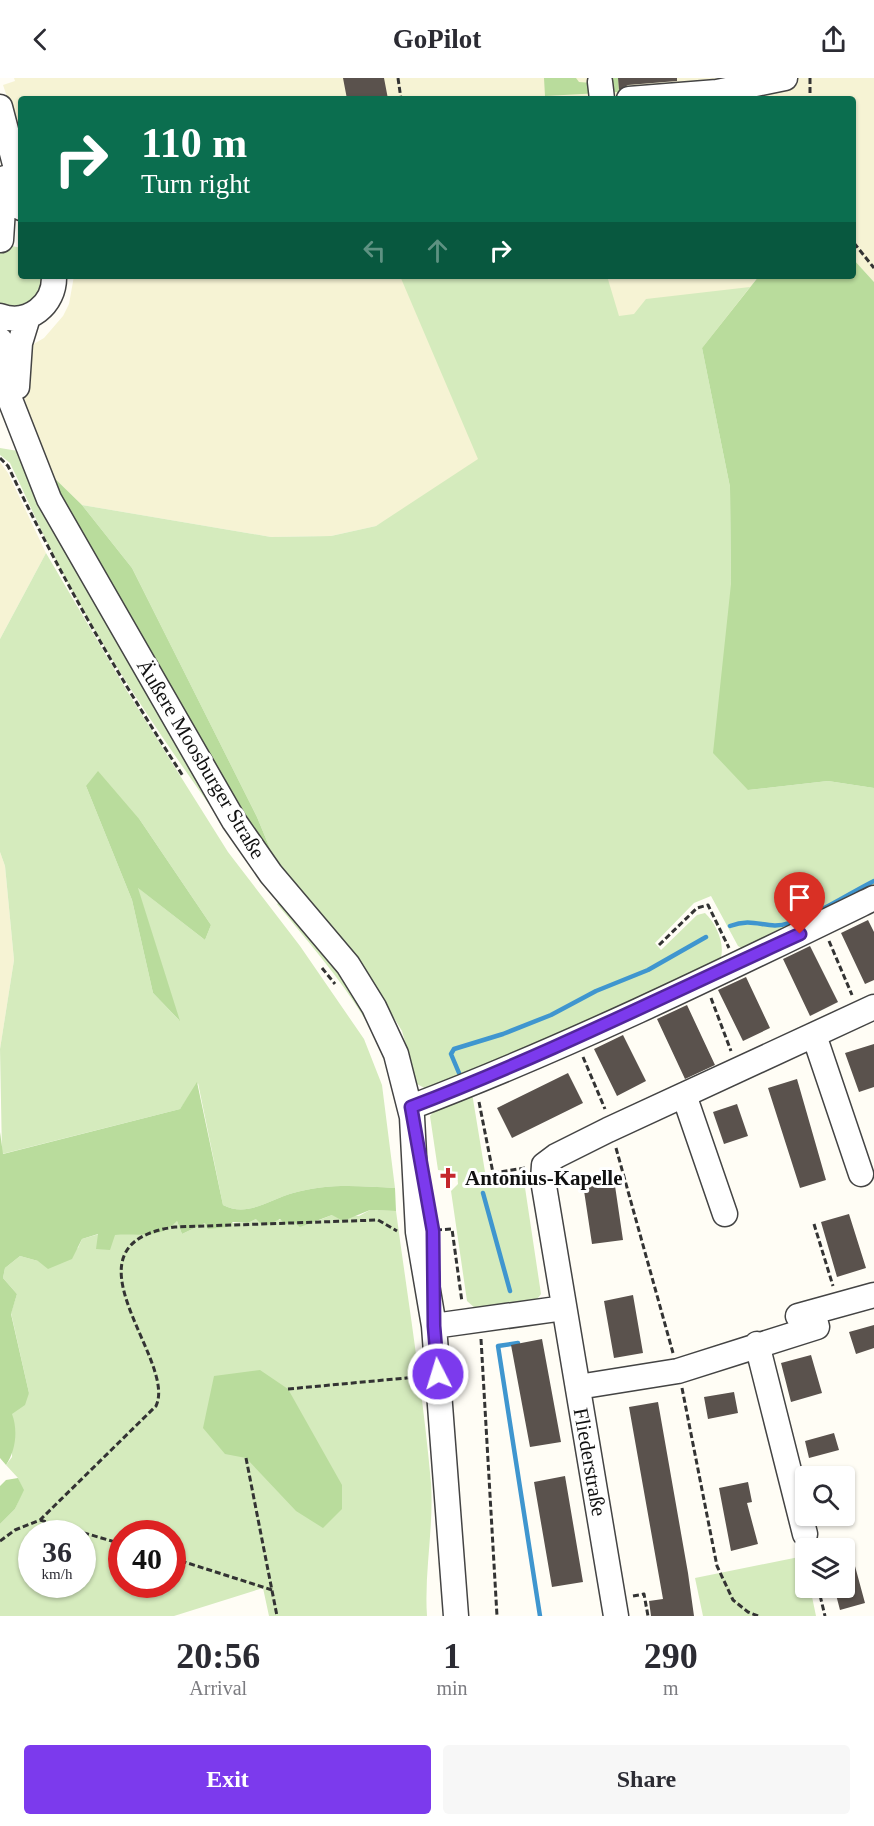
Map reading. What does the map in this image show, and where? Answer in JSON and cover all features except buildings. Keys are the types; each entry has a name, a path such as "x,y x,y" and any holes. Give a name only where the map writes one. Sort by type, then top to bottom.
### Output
{"street":[{"path":"694,96 716,95 785,78"},
{"path":"0,106 18,181"},
{"path":"10,146 6,164 0,240 18,239"},
{"path":"0,316 16,319 28,317 46,304 51,294 54,279"},
{"name":"Äußere Moosburger Straße","path":"18,422 20,344 28,317"},
{"name":"Äußere Moosburger Straße","path":"0,340 4,375 18,422 49,499 234,821 271,874 348,965 374,1007 396,1054 411,1112 418,1232 434,1326 456,1616"},
{"path":"411,1112 575,1039 874,898"},
{"path":"544,1165 556,1156 610,1129 867,1010"},
{"path":"814,1035 861,1174"},
{"path":"684,1095 725,1214"},
{"name":"Fliederstraße","path":"544,1165 543,1180 615,1607"},
{"path":"805,1534 764,1342 768,1325 874,1295"},
{"path":"434,1326 564,1308"},
{"path":"578,1387 678,1371 764,1342"}],"path":[{"path":"398,78 401,96"},
{"path":"810,78 810,96"},
{"path":"856,246 874,268"},
{"path":"659,945 697,908 708,905 736,963"},
{"path":"821,924 867,1010"},
{"path":"704,978 738,1070"},
{"path":"575,1039 610,1129 678,1371 717,1566 733,1600 748,1612 758,1616"},
{"path":"475,1082 493,1173 544,1165"},
{"path":"40,1520 156,1406 160,1397 153,1366 127,1304 122,1282 122,1264 136,1241 152,1230 175,1227 378,1220 402,1233"},
{"path":"814,1224 838,1305"},
{"path":"452,1229 473,1321 497,1616"},
{"path":"288,1389 417,1377"},
{"path":"246,1458 277,1616"},
{"path":"0,1541 18,1529"},
{"path":"186,1562 272,1590"},
{"path":"615,1607 644,1594 648,1616"},
{"path":"821,1598 825,1616"}],"shaded area":[{"path":"14,78 874,78 874,282 856,262 856,96 18,96 18,129 3,85 15,81"},
{"path":"73,279 757,279 702,348 376,526 331,536 271,537 82,505 45,469 27,413 23,388 25,349 44,338 63,316 69,304"},
{"path":"0,462 8,473 46,553 0,639"},
{"path":"0,852 5,866 14,960 0,1049"}],"green space":[{"path":"544,78 576,78 579,82 592,83 594,78 618,78 619,92 545,96"},
{"path":"12,246 18,247 18,279 44,279 44,285 32,304 0,310 0,249"},
{"path":"856,262 874,282 874,788 828,781 748,790 713,753 731,584 730,487 702,348 757,279 856,279"},
{"path":"401,279 608,279 619,316 634,314 646,299 750,287 702,348 730,487 731,584 748,790 828,781 874,788 874,894 745,950 738,946 711,896 694,903 655,943 661,950 697,915 705,913 720,936 722,950 719,962 430,1091 417,1084 402,1031 359,961 278,868 257,817 132,568 82,505 271,537 331,536 376,526 478,459"},
{"path":"0,448 18,451 260,876 178,760 101,641 55,558 10,463 0,455"},
{"path":"45,469 82,505 132,568 257,817 278,868 243,817"},
{"path":"46,553 127,691 228,852 300,946 364,1039 382,1085 395,1188 344,1186 318,1188 293,1193 250,1208 232,1208 223,1205 198,1083 180,1109 2,1154 0,1049 14,960 5,866 0,852 0,639","holes":["86,786 140,820 211,925 205,940 137,887 179,1020 153,993 132,900"]},
{"path":"98,771 140,820 211,925 205,940 138,888 180,1021 153,993 132,900 86,786"},
{"path":"280,901 346,979 361,1000 385,1044 402,1107 411,1228 407,1215 399,1116 393,1083 385,1059 374,1035 345,989 277,904"},
{"path":"197,1082 223,1205 241,1209 250,1208 306,1190 331,1186 356,1186 395,1188 396,1211 370,1210 343,1221 332,1215 300,1227 294,1222 285,1224 280,1219 268,1225 262,1225 256,1219 248,1223 233,1222 227,1227 208,1229 205,1223 182,1234 177,1221 156,1233 115,1235 110,1250 96,1249 98,1234 82,1239 72,1259 48,1269 38,1261 20,1256 5,1268 3,1278 17,1294 11,1314 29,1393 25,1405 12,1414 15,1440 6,1465 0,1458 0,1132 3,1154 180,1109"},
{"path":"472,1093 486,1178 515,1174 524,1181 541,1294 535,1302 476,1309 467,1301 451,1191 458,1184 457,1172 438,1170 430,1116 437,1108"},
{"path":"370,1210 396,1211 420,1381 431,1483 427,1616 269,1616 263,1588 174,1616 0,1616 0,1524 15,1509 23,1490 18,1478 6,1465 12,1457 12,1413 29,1393 11,1313 17,1294 3,1278 5,1268 20,1256 38,1261 78,1248 82,1239 99,1234 139,1233 177,1221 182,1234 205,1223 248,1223 256,1219 317,1221 332,1215 359,1216"},
{"path":"260,1370 288,1389 342,1485 342,1509 323,1528 296,1511 246,1458 225,1454 203,1428 214,1376"},
{"path":"18,1478 24,1490 15,1509 0,1524 0,1486 6,1480"},
{"path":"795,1558 795,1598 812,1598 816,1616 703,1616 695,1578"}],"waterway":[{"path":"730,926 747,922 774,925 789,923 821,910 874,881"},
{"path":"459,1073 451,1054 454,1049 503,1034 551,1015 596,991 648,970 706,937"},
{"path":"483,1193 510,1291"},
{"path":"518,1343 498,1346 540,1616"}],"place":[{"name":"Antonius-Kapelle","path":"448,1178"}],"route":[{"path":"438,1374 434,1326 433,1231 411,1107 575,1039 800,934"}]}
